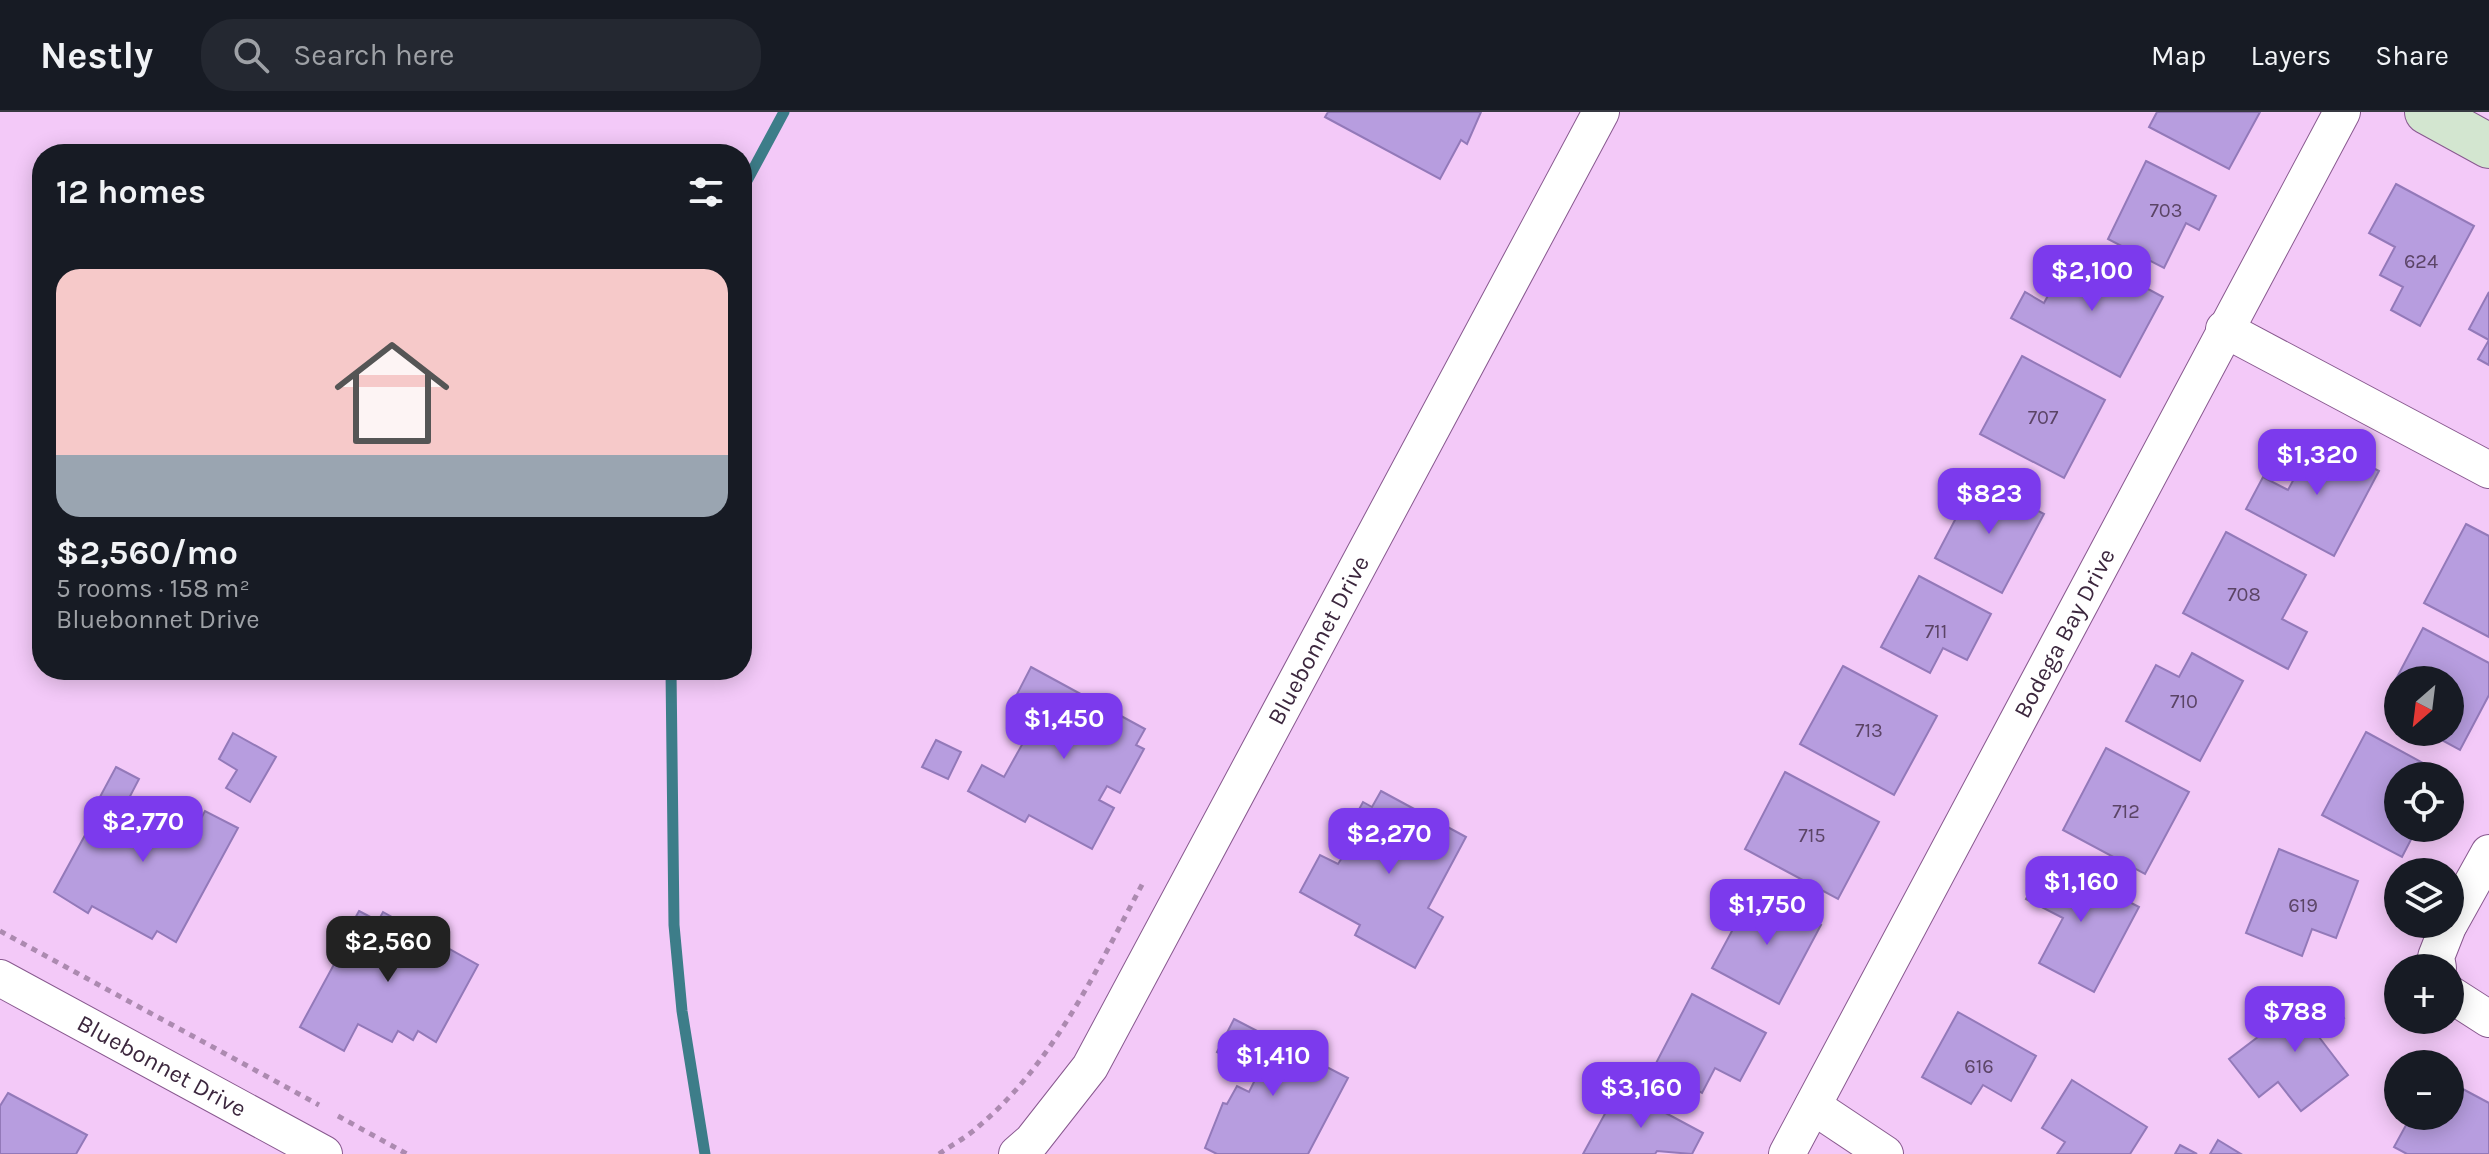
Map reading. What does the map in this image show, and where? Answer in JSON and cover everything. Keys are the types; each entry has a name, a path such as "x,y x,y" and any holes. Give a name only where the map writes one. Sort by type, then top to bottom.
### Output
{"main road":[{"path":"2427,112 2489,146"}],"street":[{"name":"Bluebonnet Drive","path":"1031,1150 1090,1067 1601,112"},
{"name":"Bodega Bay Drive","path":"1787,1154 2342,112"},
{"path":"2224,329 2489,470"},
{"path":"2464,899 2489,853"},
{"name":"Bluebonnet Drive","path":"0,978 324,1154"},
{"path":"2464,1003 2489,1019"},
{"path":"1813,1106 1885,1154"}],"path":[{"path":"939,1154 980,1126 1028,1075 1079,1001 1145,879"},
{"path":"0,931 407,1154"}],"building":[{"path":"1328,112 1481,112 1467,144 1461,140 1440,179 1325,117"},
{"path":"2157,112 2260,112 2229,169 2149,127"},
{"path":"2146,161 2216,196 2199,230 2186,223 2164,268 2108,239"},
{"path":"2396,184 2474,226 2420,326 2391,310 2403,287 2380,275 2395,247 2369,233"},
{"path":"2073,249 2163,297 2120,377 2011,318 2025,292 2044,303"},
{"path":"2489,292 2489,340 2469,329"},
{"path":"2489,340 2489,365 2478,359"},
{"path":"2022,356 2105,400 2064,478 1980,434"},
{"path":"2316,438 2379,471 2334,556 2246,509 2263,477 2288,490"},
{"path":"1977,478 2044,514 2002,593 1935,558"},
{"path":"2466,524 2489,536 2489,637 2424,603"},
{"path":"2226,532 2306,575 2282,619 2307,632 2288,669 2183,613"},
{"path":"1919,576 1991,614 1967,660 1943,648 1930,673 1881,647"},
{"path":"2423,628 2489,663 2489,695 2464,742 2464,666 2403,666"},
{"path":"2192,653 2243,681 2200,761 2126,721 2156,665 2179,677"},
{"path":"1843,666 1937,716 1894,795 1800,744"},
{"path":"1031,667 1145,729 1136,745 1144,749 1120,793 1107,786 1099,800 1114,808 1092,849 1029,815 1025,822 968,791 982,765 1004,777 1038,716 1013,702"},
{"path":"2366,732 2384,742 2384,746 2392,746 2421,762 2384,762 2384,842 2410,842 2402,857 2322,815"},
{"path":"233,733 276,757 250,802 226,788 237,770 219,759"},
{"path":"936,740 961,752 948,779 922,767"},
{"path":"2106,748 2189,792 2145,874 2063,830"},
{"path":"116,767 139,779 127,802 191,837 205,811 238,828 176,942 157,931 152,939 92,906 88,913 54,892 90,826 86,823"},
{"path":"1785,772 1879,822 1838,899 1745,849"},
{"path":"1381,791 1466,837 1428,908 1443,917 1415,968 1355,935 1360,925 1300,892 1320,855 1338,864 1347,850 1339,846 1363,802 1372,807"},
{"path":"2279,849 2358,881 2336,938 2312,929 2302,956 2246,933"},
{"path":"2047,859 2139,907 2094,992 2039,963 2063,918 2026,899"},
{"path":"1754,890 1821,925 1779,1004 1712,968"},
{"path":"359,911 378,921 383,912 478,965 436,1042 418,1031 413,1040 398,1031 392,1042 358,1024 344,1051 300,1027 344,946 340,945"},
{"path":"2321,989 2344,1018 2319,1037 2348,1075 2301,1111 2278,1082 2259,1097 2229,1059"},
{"path":"1692,994 1766,1033 1740,1081 1715,1068 1702,1093 1654,1067"},
{"path":"1958,1012 2036,1056 2011,1101 1983,1085 1971,1104 1922,1077"},
{"path":"1234,1019 1348,1078 1308,1154 1217,1154 1205,1148 1223,1103 1227,1104 1237,1086 1249,1092 1258,1074 1217,1052"},
{"path":"2072,1080 2147,1127 2130,1154 2057,1154 2065,1142 2042,1128"},
{"path":"1619,1088 1703,1133 1692,1154 1657,1151 1655,1154 1583,1154"},
{"path":"2464,1090 2489,1103 2489,1154 2407,1154 2394,1147 2403,1130 2464,1130"},
{"path":"8,1093 87,1135 76,1154 0,1154 0,1106"},
{"path":"2218,1140 2241,1154 2210,1154"},
{"path":"2180,1145 2197,1154 2175,1154"}],"waterway":[{"path":"752,171 784,112"},
{"path":"671,680 674,925 682,1011 705,1154"}]}
